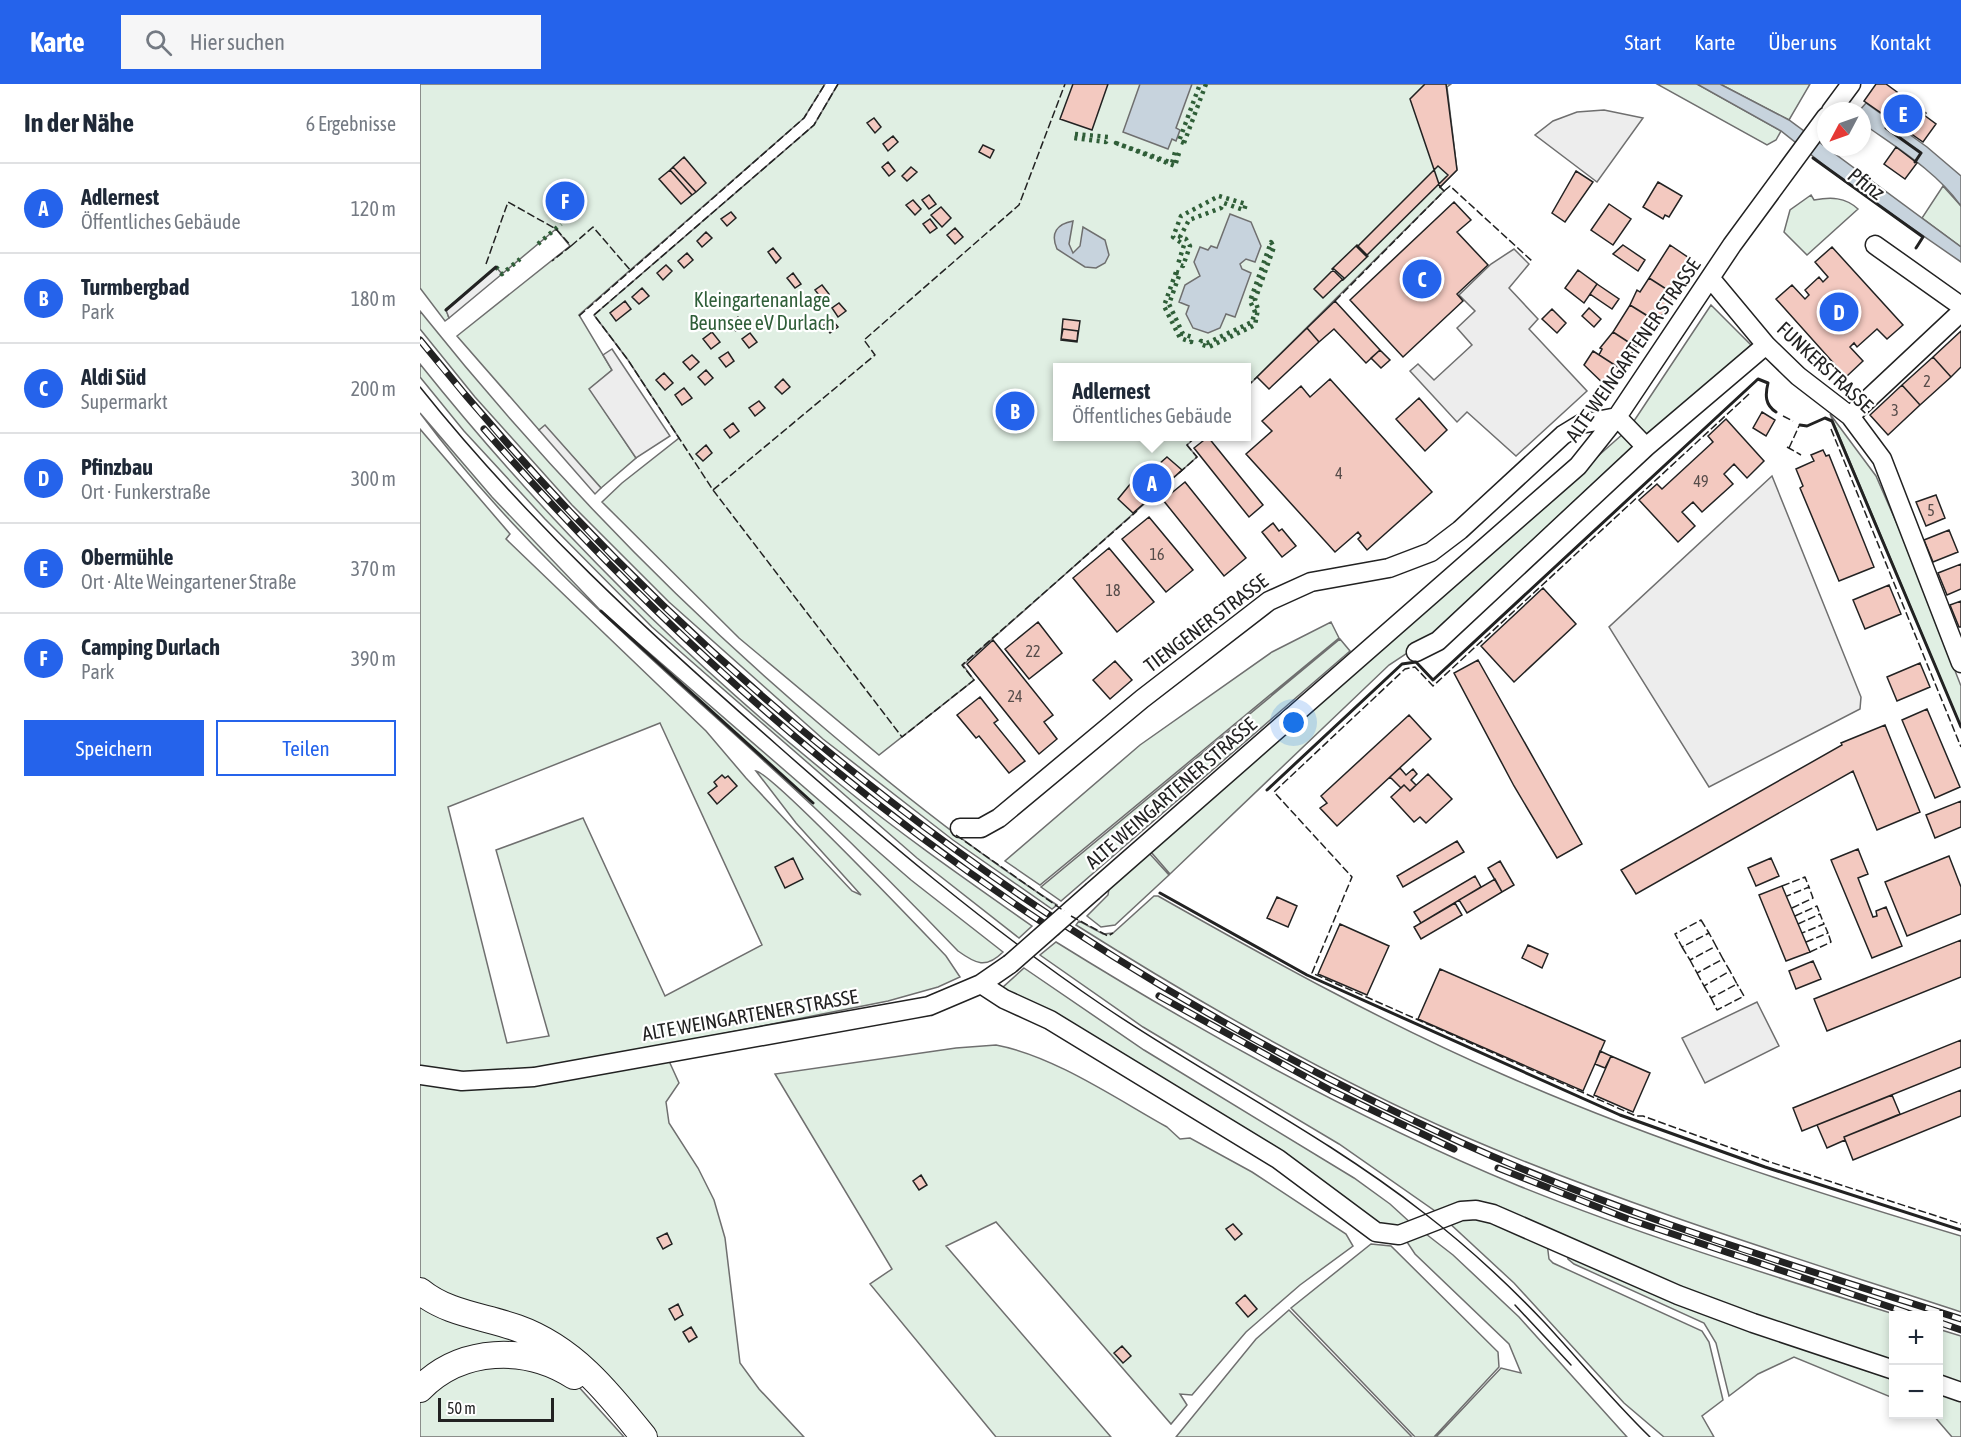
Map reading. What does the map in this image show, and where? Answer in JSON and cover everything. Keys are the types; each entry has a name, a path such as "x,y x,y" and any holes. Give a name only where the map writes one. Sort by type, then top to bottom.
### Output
{"highway":[{"path":"420,1291 455,1311 516,1327 555,1346 597,1381 644,1437"},
{"path":"420,1389 456,1364 476,1358 530,1356 550,1362 573,1375 592,1392 631,1437"}],"street":[{"path":"1838,102 1851,84"},
{"name":"ALTE WEINGARTENER STRASSE","path":"420,1075 462,1081 534,1077 929,1006 981,984 1010,964 1578,466 1617,417 1732,245 1817,129"},
{"path":"1875,245 1961,306"},
{"name":"FUNKERSTRASSE","path":"1711,279 1766,345 1798,376 1850,416 1882,459 1961,663"},
{"path":"1850,416 1961,312"},
{"path":"1416,651 1438,641 1646,447 1766,345"},
{"path":"1617,417 1646,447"},
{"name":"TIENGENER STRASSE","path":"960,828 981,828 999,818 1142,699 1269,601 1311,582 1389,568 1431,552 1460,530 1568,431 1581,424 1617,417"},
{"path":"981,984 1004,999 1050,1020 1278,1159 1376,1232 1399,1234 1461,1211 1476,1210 1493,1214 1678,1295 1889,1369"},
{"path":"1943,1386 1961,1392"}],"green space":[{"path":"420,84 825,84 804,118 579,315 612,370 590,389 636,458 601,488 545,426 539,430 457,336 570,246 556,229 502,274 496,268 446,309 449,318 445,321 420,288"},
{"name":"Kleingartenanlage Beunsee eV Durlach","path":"838,84 1451,84 1447,87 1457,170 1440,187 1444,191 1251,383 1251,363 1053,363 1053,441 1192,441 1187,445 1197,457 963,665 974,680 879,755 739,638 602,502 622,483 679,438 628,360 594,315 814,125"},
{"path":"1657,84 1697,84 1781,131 1776,140 1767,145"},
{"path":"1720,84 1810,84 1789,120"},
{"path":"1943,186 1961,206 1961,247 1922,218"},
{"path":"1811,195 1814,200 1832,198 1843,200 1858,209 1807,255 1784,232 1790,210"},
{"path":"1711,305 1751,345 1646,440 1632,424"},
{"path":"420,311 564,479 666,584 720,635 774,685 912,801 998,865 1057,905 1052,909 953,840 823,739 669,602 572,505 475,397 420,329"},
{"path":"420,364 467,422 567,533 673,639 785,739 865,805 1032,926 1019,938 917,858 652,627 545,519 464,431 420,377"},
{"path":"420,413 492,497 601,611 911,880 1003,952 991,961 981,963 958,951 817,810 661,668 610,620 559,571 510,521"},
{"path":"1830,414 1876,476 1901,533 1961,686 1961,727"},
{"path":"420,429 510,534 506,539 706,731 746,778 852,891 861,895 796,823 756,771 789,798 848,855 946,956 960,977 938,987 888,1001 555,1067 447,1073 420,1069","holes":["660,723 762,945 665,996 583,818 496,850 549,1036 507,1043 448,807"]},
{"path":"1624,433 1637,446 1436,634 1389,665 1170,874 1151,852"},
{"path":"1331,622 1339,638 1040,885 1005,861 1140,745 1272,652"},
{"path":"1340,639 1350,651 1061,901 1041,887"},
{"path":"1149,853 1169,875 1115,925 1101,927 1087,916 1108,895 1109,889"},
{"path":"1154,896 1158,896 1285,967 1415,1034 1560,1099 1730,1163 1961,1236 1961,1312 1646,1207 1461,1135 1362,1089 1264,1037 1076,925 1079,921 1103,934 1113,933"},
{"path":"1056,942 1168,1010 1340,1104 1519,1186 1613,1222 1889,1312 1889,1365 1785,1331 1525,1222 1438,1213 1339,1144 1143,1027 1040,955"},
{"path":"1024,968 1144,1050 1354,1178 1390,1204 1413,1225 1387,1230 1002,988"},
{"path":"996,1045 1018,1050 1062,1068 1167,1127 1180,1139 1190,1138 1252,1172 1346,1234 1353,1246 1300,1285 1246,1332 1192,1395 1180,1394 1187,1405 1171,1424 996,1222 946,1246 1111,1437 996,1437 870,1284 892,1269 775,1074 956,1048"},
{"path":"669,1061 679,1083 666,1102 669,1123 698,1168 714,1200 725,1238 740,1363 759,1389 804,1437 652,1437 594,1368 451,1301 420,1281 420,1083"},
{"path":"1482,1216 1547,1243 1549,1259 1553,1263 1702,1331 1709,1342 1723,1400 1702,1416 1714,1437 1664,1437 1624,1403 1514,1283 1446,1220"},
{"path":"1426,1234 1453,1255 1519,1317 1627,1437 1436,1437 1501,1368 1521,1373 1509,1344 1415,1254 1407,1242 1409,1238"},
{"path":"1371,1244 1391,1246 1498,1352 1499,1367 1434,1437 1415,1437 1291,1308"},
{"path":"1567,1253 1889,1372 1889,1396 1794,1357 1758,1374 1729,1396 1716,1343 1704,1323 1574,1264 1568,1259"},
{"path":"420,1299 499,1329 550,1357 420,1380"},
{"path":"1289,1310 1412,1437 1176,1437 1256,1339"},
{"path":"1943,1331 1961,1336 1961,1388 1943,1382"},
{"path":"509,1361 577,1385 624,1437 420,1437 420,1398 447,1377"},
{"path":"1943,1390 1961,1397 1961,1437 1952,1437 1936,1419 1943,1419"}],"shaded area":[{"path":"1604,110 1643,118 1597,182 1535,135 1553,121 1577,112"},
{"path":"1514,249 1529,264 1509,288 1538,319 1529,329 1587,391 1516,456 1467,412 1457,422 1410,371 1418,364 1434,380 1472,345 1457,328 1475,311 1459,295 1491,264"},
{"path":"496,267 502,274 449,318 446,310"},
{"path":"612,349 670,436 636,458 589,389 612,370 603,355"},
{"path":"545,425 601,488 595,494 539,430"},
{"path":"1772,476 1861,697 1860,709 1709,787 1609,627"},
{"path":"1757,1002 1779,1046 1705,1083 1682,1038"}],"water":[{"path":"1140,84 1192,84 1176,128 1180,130 1176,141 1172,139 1168,149 1123,132"},
{"name":"Pfinz","path":"1697,84 1720,84 1789,120 1817,141 1817,156 1838,156 1961,247 1961,262 1844,181 1781,131"},
{"path":"1871,107 1927,147 1961,176 1961,206 1940,182 1871,129"},
{"path":"1230,214 1251,222 1261,246 1255,262 1246,259 1240,264 1242,269 1251,273 1235,317 1226,314 1220,328 1208,333 1193,328 1186,314 1189,306 1179,302 1185,285 1200,276 1194,262 1200,247 1208,250 1211,246 1217,248"},
{"path":"1073,221 1069,244 1073,253 1080,246 1083,227 1105,240 1109,255 1105,263 1096,268 1085,267 1057,249 1054,238 1056,230 1063,224"}],"building":[{"path":"1073,84 1108,84 1092,130 1060,119"},
{"path":"1425,84 1446,84 1457,170 1440,187 1410,99"},
{"path":"1876,84 1886,84 1926,113 1924,115 1936,124 1923,142 1871,106 1871,102 1864,101"},
{"path":"874,118 881,127 875,133 867,123"},
{"path":"893,136 898,142 888,151 883,144"},
{"path":"983,145 994,150 990,158 979,152"},
{"path":"1896,147 1917,163 1905,179 1884,164"},
{"path":"684,157 706,183 696,192 673,167"},
{"path":"888,162 895,171 889,176 882,167"},
{"path":"1438,166 1448,175 1366,256 1357,247"},
{"path":"673,167 696,192 692,195 670,170"},
{"path":"911,167 917,172 907,181 902,176"},
{"path":"670,170 692,195 681,204 659,179"},
{"path":"1576,171 1593,182 1565,222 1552,213"},
{"path":"1658,182 1682,196 1669,217 1665,215 1663,219 1643,207"},
{"path":"929,195 936,204 929,209 922,200"},
{"path":"913,200 921,209 915,215 906,205"},
{"path":"1454,202 1471,220 1457,232 1488,265 1457,294 1463,301 1403,357 1350,300"},
{"path":"1609,204 1631,219 1613,245 1591,230"},
{"path":"941,207 951,218 942,227 931,215"},
{"path":"731,212 736,218 727,226 721,219"},
{"path":"930,219 937,228 930,233 923,224"},
{"path":"955,228 963,237 955,244 947,235"},
{"path":"706,232 712,238 702,247 697,241"},
{"path":"1357,245 1368,256 1343,280 1332,269"},
{"path":"1623,245 1645,260 1638,271 1613,254"},
{"path":"1670,245 1695,262 1674,294 1649,278"},
{"path":"1832,247 1903,325 1887,339 1877,329 1857,347 1854,343 1850,347 1863,361 1846,377 1776,299 1792,285 1805,299 1809,295 1805,290 1819,277 1823,282 1828,277 1815,262"},
{"path":"773,248 781,258 776,263 768,252"},
{"path":"687,253 693,260 684,268 678,261"},
{"path":"666,265 672,271 663,280 657,273"},
{"path":"1334,269 1344,278 1323,298 1314,289"},
{"path":"1578,270 1597,284 1584,303 1565,288"},
{"path":"793,273 801,284 795,288 787,278"},
{"path":"1649,278 1674,294 1663,314 1656,321 1630,305 1637,290 1640,292"},
{"path":"1597,284 1619,299 1612,309 1590,294"},
{"path":"822,285 829,294 822,299 815,290"},
{"path":"642,288 649,296 639,304 632,297"},
{"path":"625,301 631,309 616,321 610,313"},
{"path":"1335,301 1380,350 1366,363 1334,329 1319,342 1307,328"},
{"path":"839,303 846,311 838,317 832,308"},
{"path":"1630,305 1654,320 1636,347 1613,332"},
{"path":"1589,308 1601,319 1594,327 1582,316"},
{"path":"1552,309 1566,323 1557,333 1542,319"},
{"path":"738,317 744,323 736,331 729,325"},
{"path":"831,319 838,327 830,333 824,325"},
{"path":"1063,319 1080,321 1077,342 1061,339 1077,341 1078,331 1063,329 1061,338"},
{"path":"1307,328 1319,342 1269,389 1257,377"},
{"path":"1063,329 1078,331 1077,341 1061,339"},
{"path":"1961,331 1961,367 1951,377 1933,357"},
{"path":"712,332 720,342 711,349 703,339"},
{"path":"1613,332 1636,347 1621,369 1599,355 1602,349 1600,348"},
{"path":"750,333 757,342 749,348 742,339"},
{"path":"1380,350 1390,360 1381,368 1371,358"},
{"path":"1593,351 1621,369 1608,388 1584,365"},
{"path":"728,352 734,361 726,367 719,358"},
{"path":"692,355 699,362 690,370 683,362"},
{"path":"1933,357 1951,377 1920,405 1902,385"},
{"path":"706,370 713,378 705,385 698,377"},
{"path":"664,373 673,383 665,390 656,380"},
{"path":"783,379 790,387 782,394 775,387"},
{"path":"1330,379 1432,492 1367,550 1358,539 1361,536 1358,532 1335,552 1246,454 1272,431 1262,421 1301,386 1310,397"},
{"path":"1902,385 1920,405 1888,435 1870,415"},
{"path":"684,388 692,398 682,405 675,395"},
{"path":"1419,398 1447,430 1425,451 1396,419"},
{"path":"759,401 765,408 755,416 749,408"},
{"path":"1762,412 1775,420 1766,436 1753,428"},
{"path":"1726,419 1764,461 1747,478 1734,464 1724,474 1733,484 1702,512 1693,502 1682,512 1695,526 1678,542 1639,500 1657,484 1662,489 1713,442 1708,436"},
{"path":"733,423 739,431 730,438 724,430"},
{"path":"1203,441 1211,441 1263,505 1249,517 1194,448"},
{"path":"706,445 712,453 703,461 696,454"},
{"path":"1823,450 1826,456 1829,455 1874,567 1839,581 1800,488 1803,486 1796,469 1814,461 1811,455"},
{"path":"1167,457 1182,470 1156,493 1141,480"},
{"path":"1136,477 1156,493 1133,513 1118,499"},
{"path":"1185,482 1246,558 1224,576 1163,500"},
{"path":"1936,495 1945,518 1926,526 1916,502"},
{"path":"1149,517 1193,570 1166,592 1122,539"},
{"path":"1273,523 1279,531 1282,529 1296,546 1282,557 1262,532"},
{"path":"1949,530 1958,552 1933,562 1924,540"},
{"path":"1109,548 1154,602 1117,632 1073,578"},
{"path":"1961,564 1961,589 1947,595 1938,573"},
{"path":"1889,585 1901,614 1865,629 1853,600"},
{"path":"1543,588 1576,624 1514,682 1481,646"},
{"path":"1961,601 1961,627 1959,627 1950,605"},
{"path":"1038,622 1062,653 1029,679 1005,649"},
{"path":"993,640 1053,715 1044,722 1057,739 1039,754 967,664"},
{"path":"1478,660 1582,844 1557,858 1514,786 1454,673"},
{"path":"1115,661 1132,680 1110,699 1093,680"},
{"path":"1920,663 1930,687 1897,701 1887,677"},
{"path":"980,697 998,720 994,723 1025,761 1009,773 979,736 976,738 957,715"},
{"path":"1927,709 1960,787 1935,798 1902,720"},
{"path":"1409,715 1431,739 1337,826 1320,808 1327,803 1321,796"},
{"path":"1885,725 1920,812 1877,830 1853,771 1636,894 1621,870 1842,745 1841,743"},
{"path":"1400,768 1406,775 1413,769 1417,774 1411,780 1416,785 1410,791 1404,785 1401,788 1390,777"},
{"path":"1428,774 1452,799 1426,823 1420,817 1414,822 1391,797 1404,785 1410,791"},
{"path":"722,775 725,778 728,776 737,786 717,804 708,793 717,786 714,782"},
{"path":"1961,801 1961,827 1935,838 1926,815"},
{"path":"1457,841 1464,852 1403,887 1397,876"},
{"path":"1858,849 1868,874 1858,878 1873,917 1877,916 1876,911 1886,907 1902,946 1872,958 1831,860"},
{"path":"1949,856 1961,887 1961,914 1907,936 1885,882"},
{"path":"793,858 803,879 785,888 775,867"},
{"path":"1771,858 1779,876 1756,886 1748,868"},
{"path":"1500,861 1514,885 1502,892 1488,868"},
{"path":"1475,876 1481,887 1421,923 1414,912"},
{"path":"1495,879 1502,892 1467,913 1459,900"},
{"path":"1782,886 1810,952 1786,961 1759,895"},
{"path":"1277,897 1297,906 1288,927 1267,918"},
{"path":"1455,903 1462,915 1421,939 1414,927"},
{"path":"1340,924 1389,946 1367,995 1318,974"},
{"path":"1961,940 1961,977 1827,1031 1814,999"},
{"path":"1528,945 1548,954 1542,968 1522,958"},
{"path":"1813,961 1821,979 1796,989 1789,971"},
{"path":"1440,969 1605,1041 1583,1091 1418,1019"},
{"path":"1961,1040 1961,1067 1802,1131 1793,1108"},
{"path":"1600,1051 1611,1056 1605,1068 1595,1064"},
{"path":"1611,1056 1650,1073 1633,1112 1594,1095"},
{"path":"1961,1090 1961,1116 1853,1160 1844,1137"},
{"path":"1892,1095 1900,1114 1844,1137 1845,1140 1827,1148 1817,1125"},
{"path":"921,1175 927,1185 919,1190 913,1181"},
{"path":"1233,1224 1242,1234 1235,1240 1226,1229"},
{"path":"667,1233 672,1244 663,1249 657,1238"},
{"path":"1245,1295 1257,1309 1248,1317 1236,1303"},
{"path":"678,1304 683,1315 675,1320 669,1309"},
{"path":"691,1327 697,1337 689,1342 683,1332"},
{"path":"1122,1346 1131,1356 1123,1363 1114,1353"}],"tram line":[{"path":"420,387 502,483 590,574 682,661 855,813 976,913 1059,975 1142,1031 1346,1157 1424,1213 1517,1294 1650,1437"},
{"path":"1515,1305 1571,1365"}],"railway":[{"path":"420,340 528,467 643,586 765,698 892,803 1026,899 1165,988 1310,1069 1460,1142 1521,1168 1708,1238 1961,1319"},
{"path":"484,429 614,569 753,700 901,822 1057,932"},
{"path":"1159,996 1330,1090 1454,1149"},
{"path":"1498,1168 1628,1219 1902,1311"},
{"path":"1943,1324 1961,1330"}],"hedge":[{"path":"1184,143 1179,141 1200,84"},
{"path":"1184,143 1206,84"},
{"path":"1075,134 1108,137 1106,142 1074,138 1075,134"},
{"path":"1116,143 1172,163 1175,152 1179,153 1175,166 1116,143"},
{"path":"1219,196 1246,204 1244,210 1224,203 1221,208 1189,220 1180,237 1186,239 1190,246 1183,266 1178,264 1184,245 1173,237 1181,216 1219,196"},
{"path":"538,244 561,224"},
{"path":"1271,242 1274,247 1255,300 1258,309 1255,325 1209,347 1200,344 1201,341 1207,343 1252,322 1255,312 1250,301 1271,242"},
{"path":"496,267 502,274 520,259"},
{"path":"1176,272 1180,273 1169,304 1183,334 1192,337 1191,342 1180,338 1164,306 1176,272"}],"fence":[{"path":"579,316 804,118 825,84"},
{"path":"838,84 814,125 594,315 628,360 713,490 875,355 864,340 1019,205 1065,84"},
{"path":"1335,301 1444,191 1440,187 1442,185"},
{"path":"1444,191 1450,186 1532,261"},
{"path":"486,264 508,202 556,229 571,246 552,261"},
{"path":"571,246 593,227 631,271"},
{"path":"1251,382 1257,377"},
{"path":"1749,394 1433,686 1415,667 1405,669 1274,792 1352,877 1312,973 1636,1116 1643,1116 1767,1161 1961,1224"},
{"path":"1783,416 1793,421"},
{"path":"1789,448 1799,426"},
{"path":"1831,429 1961,747"},
{"path":"1179,473 1197,457 1187,445 1191,441"},
{"path":"1787,447 1801,455"},
{"path":"713,490 902,737 974,680 962,665 1137,511"},
{"path":"956,835 1064,911"},
{"path":"1782,886 1805,877 1809,887 1787,896"},
{"path":"1792,908 1813,898 1809,887"},
{"path":"1795,916 1817,906 1820,914"},
{"path":"1798,924 1820,914 1824,924 1802,933"},
{"path":"1071,916 1108,936 1113,933"},
{"path":"1701,920 1709,933 1682,947 1675,934 1701,920"},
{"path":"1806,942 1828,933 1824,924"},
{"path":"1682,947 1690,960 1716,946 1709,933"},
{"path":"1810,952 1831,942 1828,933"},
{"path":"1690,960 1697,973 1723,959 1716,946"},
{"path":"1697,973 1704,986 1730,971 1723,959"},
{"path":"1704,986 1711,998 1737,984 1730,971"},
{"path":"1711,998 1717,1010 1744,996 1737,984"}],"wall":[{"path":"1886,128 1921,153 1915,162"},
{"path":"1813,158 1923,237 1916,248"},
{"path":"446,310 496,267"},
{"path":"1267,790 1402,664 1416,662 1433,680 1758,379 1768,383 1767,399 1776,412"},
{"path":"1800,425 1807,426 1825,418 1832,421 1961,727"},
{"path":"601,611 813,803"},
{"path":"1160,893 1307,975 1620,1115 1765,1167 1961,1230"}],"place":[{"name":"Obermühle","path":"1903,114"},
{"name":"Camping Durlach","path":"565,201"},
{"name":"Aldi Süd","path":"1422,279"},
{"name":"Pfinzbau","path":"1839,312"},
{"name":"Turmbergbad","path":"1015,411"},
{"name":"Adlernest","path":"1152,483"}]}
